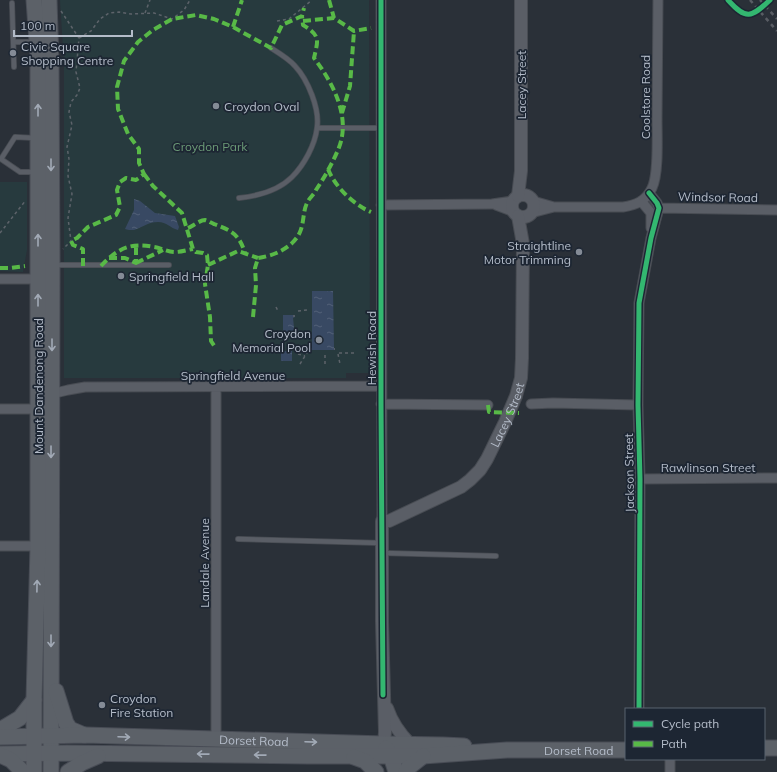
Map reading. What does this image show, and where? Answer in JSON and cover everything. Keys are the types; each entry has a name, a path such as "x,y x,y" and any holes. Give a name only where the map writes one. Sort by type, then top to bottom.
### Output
{"main road":[{"name":"Mount Dandenong Road","path":"34,0 37,42 38,172 51,272 38,409 38,456 51,674 51,772"},
{"name":"Mount Dandenong Road","path":"34,772 34,700 44,546 51,390 51,63 54,4"},
{"path":"51,674 66,723 70,729 85,735"},
{"path":"0,730 20,718 34,700"},
{"name":"Dorset Road","path":"0,737 85,735 216,739 423,756 507,750 625,750"},
{"name":"Dorset Road","path":"0,755 105,753 350,756 385,752 410,744 507,750"},
{"path":"765,748 777,748"},
{"path":"385,752 386,772"},
{"path":"385,752 396,772"},
{"path":"68,772 82,763 105,753"},
{"path":"0,755 11,760 23,772"},
{"path":"350,756 365,761 376,772"},
{"path":"406,772 408,768 423,756"}],"street":[{"name":"Hewish Road","path":"381,0 381,548 385,752"},
{"name":"Lacey Street","path":"382,521 389,521 461,487 480,470 493,448 509,413 521,378 523,206 521,171 521,0"},
{"name":"Coolstore Road","path":"649,193 654,178 657,149 658,0"},
{"path":"381,205 492,204 554,207 623,206 632,205 641,201 649,193 659,208 651,238"},
{"path":"641,201 651,213 651,238"},
{"name":"Windsor Road","path":"659,208 777,210"},
{"name":"Jackson Street","path":"639,708 639,303 651,238"},
{"path":"0,279 51,272"},
{"name":"Springfield Avenue","path":"51,390 59,384 86,387 216,388 381,386"},
{"name":"Landale Avenue","path":"216,388 216,739"},
{"path":"38,456 43,417 44,392 51,390"},
{"path":"381,404 488,405"},
{"path":"531,404 638,404"},
{"path":"0,409 38,409"},
{"name":"Rawlinson Street","path":"640,479 777,478"},
{"path":"0,546 44,546"},
{"path":"383,695 392,721 399,734 410,744"},
{"path":"670,760 670,772"}],"lane":[{"path":"12,3 14,66"},
{"path":"14,42 37,42"},
{"path":"239,198 261,195 278,187 292,177 307,156 314,141 317,128 317,111 311,92 304,78 296,66 271,48"},
{"path":"317,128 381,128"},
{"path":"38,138 15,137 1,159 20,172 38,172"},
{"path":"51,272 169,265"},
{"path":"238,539 496,556"}],"path":[{"path":"145,13 150,0"},
{"path":"79,38 91,31 100,19 109,13 154,13 172,19 184,10 190,0"},
{"path":"277,21 289,19 312,0"},
{"path":"51,272 66,244 71,241 68,218 72,194 68,176 69,159 67,147 72,125 69,112 71,102 77,95 80,88 76,72 79,38 54,4"},
{"path":"0,233 28,197"},
{"path":"276,307 278,311"},
{"path":"298,311 307,310"},
{"path":"300,364 307,353"},
{"path":"340,364 339,353 355,353"},
{"path":"298,354 305,356"},
{"path":"325,354 325,364"}],"green space":[{"name":"Croydon Park","path":"60,0 369,0 370,373 346,373 346,378 64,378 64,65"},
{"path":"0,182 27,182 27,250 23,272 0,271"}],"water":[{"path":"134,199 140,201 155,213 175,216 179,227 178,230 164,223 158,222 148,224 134,230 125,229 134,210"},
{"path":"312,291 333,291 335,350 310,350 310,348 312,348"},
{"path":"283,315 295,315 293,318 295,337 283,337"},
{"path":"281,351 292,351 292,361 281,361"}],"railway":[{"path":"750,0 777,31"},
{"path":"760,0 777,19"}],"marked path":[{"path":"233,27 242,0"},
{"path":"329,0 334,18"},
{"path":"83,266 83,249 73,245 71,241 77,238 88,227 116,215 120,207 117,190 120,182 126,178 136,180 144,174 139,163 139,149 128,134 118,109 117,87 124,61 138,42 153,30 172,19 196,15 214,19 233,27 271,48 282,25 302,16 304,8"},
{"path":"253,317 256,285 255,268 258,258 276,253 288,247 297,238 300,232 307,203 331,166 342,138 342,113 328,78 314,58 317,39 313,32 303,25 302,16"},
{"path":"303,21 334,18 354,31 371,28"},
{"path":"342,113 350,86 354,31"},
{"path":"328,169 340,189 358,205 371,212"},
{"path":"144,174 153,186 182,213 193,249 196,252 207,255 208,265 205,284 210,317 211,341 215,347"},
{"path":"188,228 201,221 208,221 234,234 240,241 245,253"},
{"path":"101,266 118,251 131,246 138,245 175,252 193,249"},
{"path":"109,258 125,258 136,263 136,246"},
{"path":"136,263 163,250"},
{"path":"208,265 238,251 258,258"},
{"path":"0,268 25,266"},
{"path":"488,405 489,412 519,413"}],"cycle path":[{"path":"381,0 383,695"},
{"path":"728,0 744,14 753,13 770,0"},
{"path":"639,708 639,303 651,238 659,208 649,193"}],"place":[{"name":"Civic Square Shopping Centre","path":"13,53"},
{"name":"Croydon Oval","path":"216,106"},
{"name":"Straightline Motor Trimming","path":"579,252"},
{"name":"Springfield Hall","path":"121,276"},
{"name":"Croydon Memorial Pool","path":"319,340"},
{"name":"Croydon Fire Station","path":"102,705"}]}
